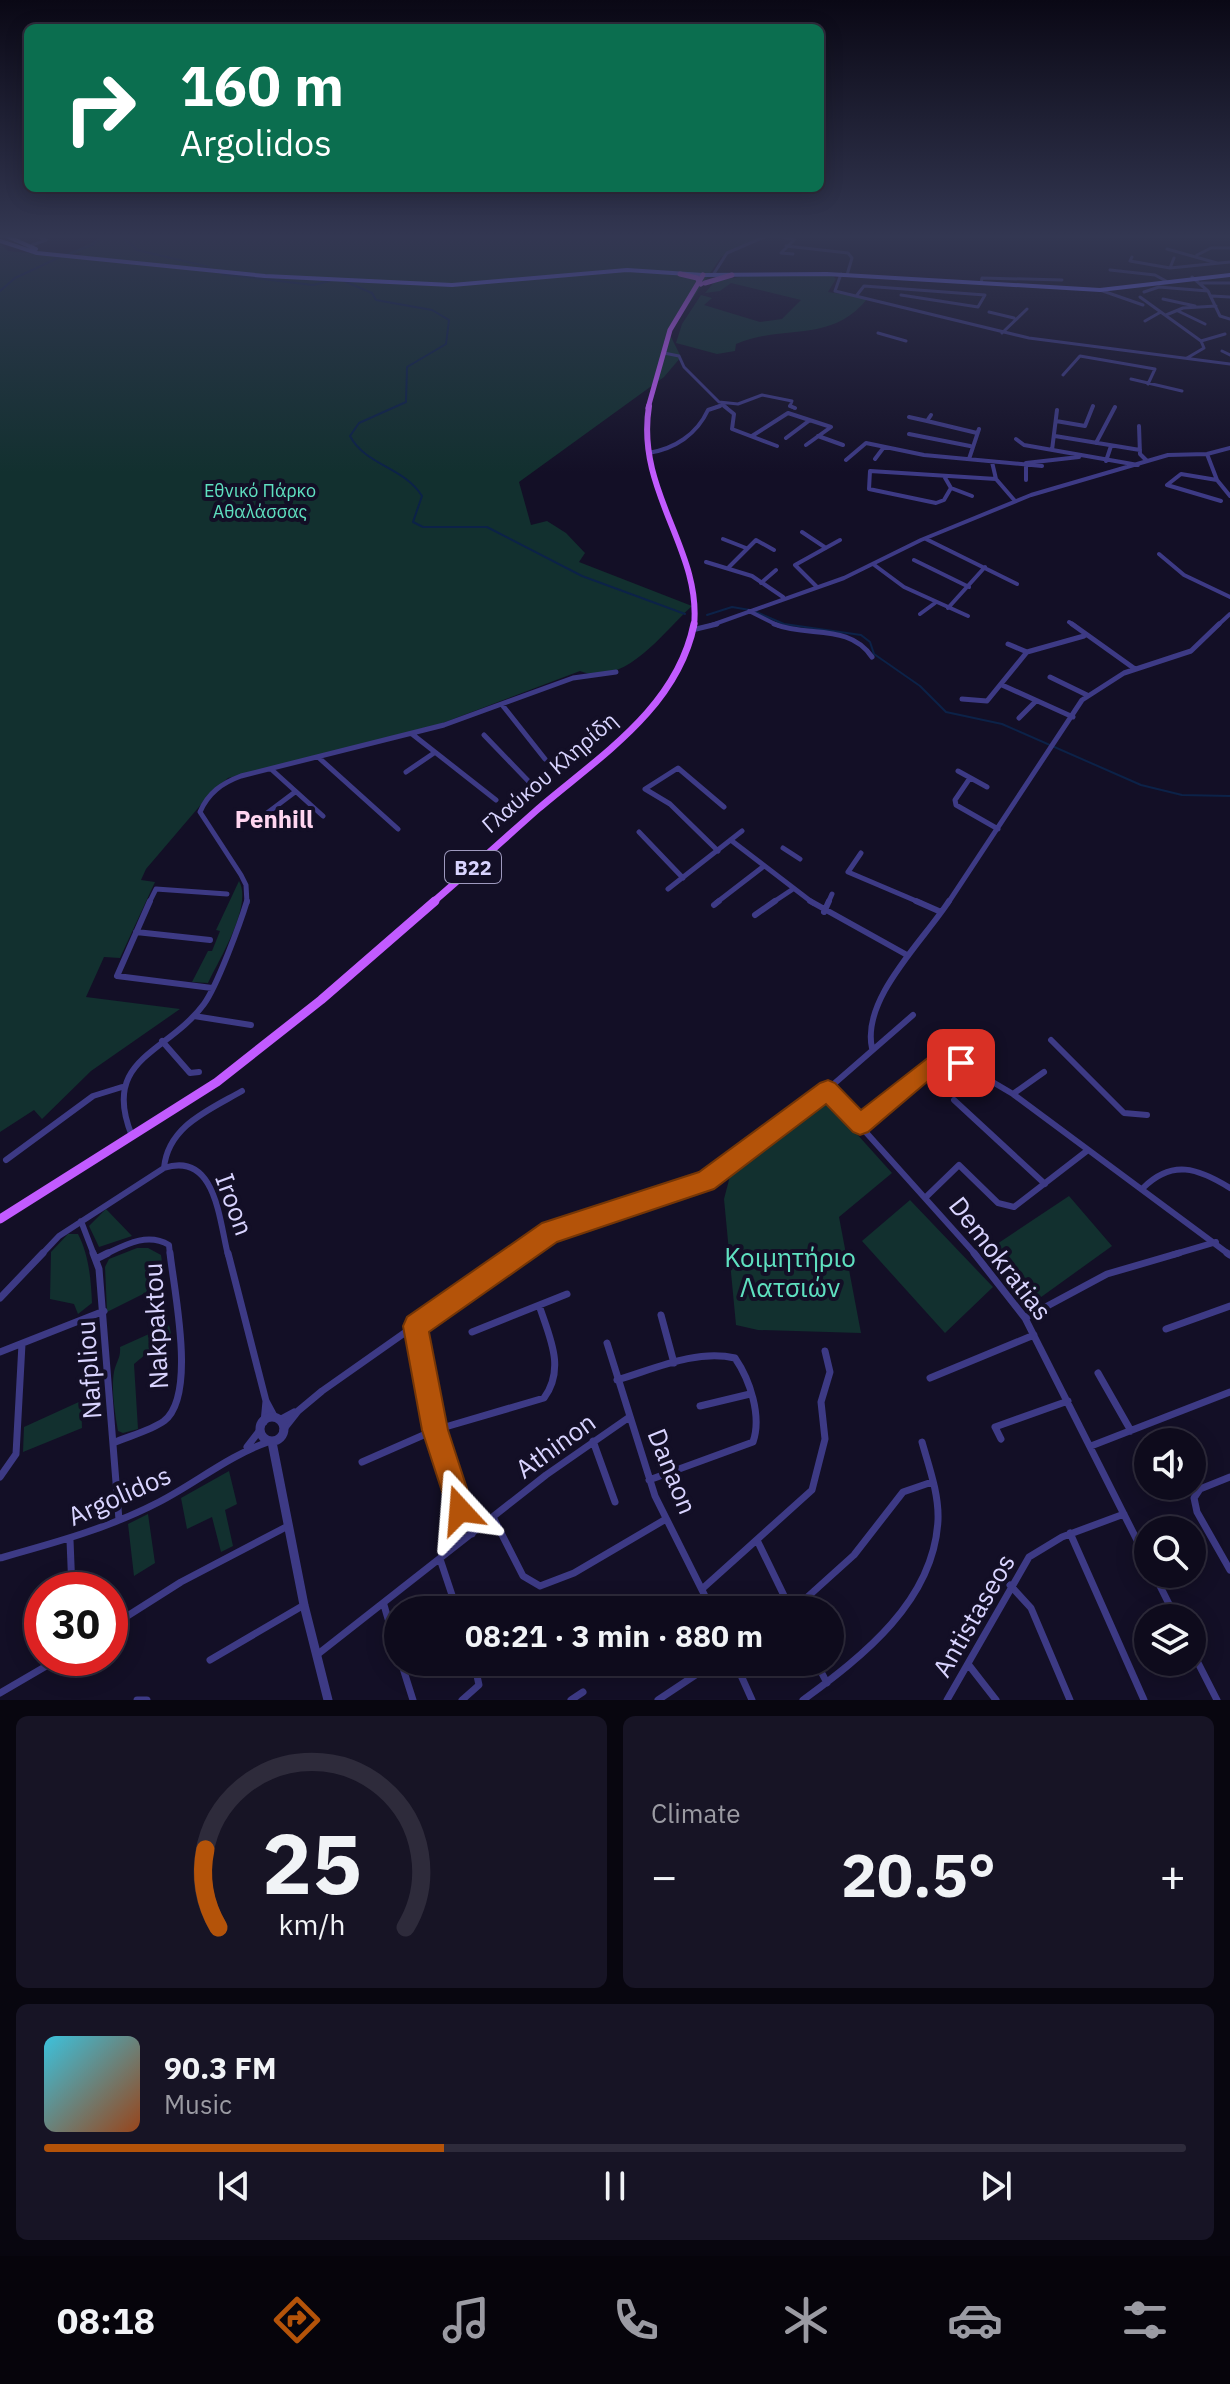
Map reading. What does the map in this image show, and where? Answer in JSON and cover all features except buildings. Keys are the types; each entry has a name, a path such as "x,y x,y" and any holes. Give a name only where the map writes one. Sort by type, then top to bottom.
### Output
{"main road":[{"name":"Γλαύκου Κληρίδη","path":"0,1213 196,1097 271,1040 631,727 668,687 682,667 693,630 692,586 652,476 647,453 646,422 664,353 679,314"},
{"name":"Γλαύκου Κληρίδη","path":"0,1219 131,1134"}],"street":[{"path":"930,314 1002,333 1230,364"},
{"path":"999,314 1014,318"},
{"path":"1002,333 1019,314"},
{"path":"1145,321 1159,314"},
{"path":"1186,314 1205,324"},
{"path":"1166,315 1201,341 1204,348 1187,358"},
{"path":"878,333 906,341"},
{"path":"1201,341 1225,334"},
{"path":"1131,364 1138,351"},
{"path":"1222,351 1230,355"},
{"path":"664,353 679,356 711,395 734,414 730,426 777,446"},
{"path":"1063,375 1080,356 1155,369 1148,384"},
{"path":"1131,379 1182,391"},
{"path":"647,453 660,451 699,430 710,409 711,395"},
{"path":"710,409 723,404 738,404 762,395 792,401 790,406 795,408"},
{"path":"1056,421 1085,426 1093,405"},
{"path":"1096,443 1115,407"},
{"path":"1052,450 1057,410"},
{"path":"752,436 788,413 831,427 806,445"},
{"path":"927,421 931,415"},
{"path":"909,417 978,431 970,446 969,459"},
{"path":"786,438 810,420"},
{"path":"1139,426 1140,450 1147,461"},
{"path":"909,434 970,446"},
{"path":"818,436 843,445"},
{"path":"1055,436 1140,450"},
{"path":"1016,439 1019,444 1138,465"},
{"path":"846,460 866,443 992,462 1026,463 1083,456"},
{"path":"1106,461 1111,446"},
{"path":"875,459 885,447"},
{"path":"693,630 817,587 1015,501 1168,455 1207,454 1230,448"},
{"path":"1207,454 1217,480 1230,496"},
{"path":"992,462 996,479 1015,501"},
{"path":"1026,463 1042,466"},
{"path":"1026,463 1026,480"},
{"path":"951,488 944,500 936,503 869,489 870,471 996,479"},
{"path":"1217,480 1181,474 1167,485 1221,501"},
{"path":"944,476 951,488 972,496"},
{"path":"802,532 826,548"},
{"path":"723,539 746,548"},
{"path":"925,539 1017,584"},
{"path":"729,567 756,540 774,550"},
{"path":"817,587 795,565 840,540"},
{"path":"1159,554 1184,575 1230,597"},
{"path":"914,560 969,587"},
{"path":"706,562 729,567 784,598"},
{"path":"873,564 904,587 968,616"},
{"path":"948,608 985,567"},
{"path":"761,583 776,570"},
{"path":"920,614 935,603"},
{"path":"749,611 792,630 844,635 861,641 872,657"},
{"path":"872,1048 868,1038 885,986 941,912 1087,695 1135,669 1191,651 1230,614"},
{"path":"1069,622 1084,636 1135,669"},
{"path":"962,699 987,701 1027,652 1084,636"},
{"path":"1008,644 1027,652"},
{"path":"131,1134 121,1108 122,1087 136,1062 194,1016 212,988 245,911 248,894 241,875 202,817 201,806 231,779 411,734 503,706 573,678 616,672"},
{"path":"1050,677 1087,695"},
{"path":"1002,685 1073,717"},
{"path":"1019,718 1036,701"},
{"path":"503,706 545,759"},
{"path":"411,734 496,800"},
{"path":"484,735 535,788"},
{"path":"406,772 434,753"},
{"path":"318,757 398,829"},
{"path":"718,851 670,804 645,789 678,768 724,807"},
{"path":"271,769 323,816"},
{"path":"958,771 987,787"},
{"path":"970,778 955,800 956,805 998,829"},
{"path":"255,822 295,792"},
{"path":"668,889 742,831"},
{"path":"639,832 683,878"},
{"path":"732,841 824,912 907,955"},
{"path":"783,848 800,859"},
{"path":"861,853 848,872 941,912"},
{"path":"714,905 764,866"},
{"path":"212,988 117,976 156,889 227,894"},
{"path":"755,915 793,889"},
{"path":"824,912 832,894"},
{"path":"136,932 210,940"},
{"path":"275,1438 298,1411 551,1232 706,1181 828,1090 913,1015"},
{"path":"194,1016 251,1025"},
{"path":"1051,1040 1124,1113 1147,1115"},
{"path":"162,1041 190,1073 199,1072"},
{"path":"860,1124 942,1058 957,1061 1013,1094 1230,1255"},
{"path":"1013,1094 1044,1072"},
{"path":"6,1160 93,1096 122,1087"},
{"name":"Demokratias","path":"828,1090 925,1198 1025,1318 1134,1534"},
{"path":"0,1298 51,1244 164,1168 164,1151 176,1133 242,1091"},
{"path":"954,1100 1045,1184"},
{"path":"925,1198 959,1165 1006,1206 1017,1205 1088,1150"},
{"name":"Iroon","path":"164,1168 189,1165 203,1173 210,1184 266,1401 278,1418"},
{"path":"1143,1188 1160,1173 1184,1165 1205,1171 1230,1188"},
{"name":"Nafpliou","path":"81,1221 98,1258 119,1520"},
{"name":"Nakpaktou","path":"98,1258 146,1239 167,1243 171,1251 181,1356 182,1389 172,1413 154,1427 113,1443"},
{"path":"1025,1318 1107,1274 1216,1242"},
{"path":"472,1332 567,1294"},
{"path":"362,1462 435,1430 544,1398 556,1380 557,1367 539,1305"},
{"path":"1166,1329 1230,1306"},
{"path":"0,1352 104,1311"},
{"path":"661,1315 674,1363"},
{"path":"416,1326 435,1430 455,1497 472,1534"},
{"path":"930,1378 1034,1335"},
{"name":"Danaon","path":"607,1343 649,1480 705,1596"},
{"path":"0,1477 16,1454 22,1344"},
{"path":"702,1589 812,1490 813,1476 825,1439 821,1402 830,1372 825,1351"},
{"path":"617,1380 674,1363 723,1356 735,1358 750,1394 758,1427 753,1442 649,1480"},
{"path":"1098,1373 1131,1431"},
{"path":"1091,1446 1230,1392"},
{"path":"700,1406 750,1394"},
{"name":"Iroon","path":"262,1426 266,1401"},
{"path":"1001,1439 995,1427 1068,1401"},
{"path":"275,1438 262,1426 298,1411"},
{"path":"278,1418 275,1438 288,1525 328,1700"},
{"name":"Athinon","path":"395,1596 493,1517 628,1418"},
{"name":"Argolidos","path":"247,1448 262,1426"},
{"name":"Argolidos","path":"0,1558 70,1540 119,1520 177,1492 247,1448 275,1438"},
{"path":"593,1441 615,1502"},
{"path":"803,1700 827,1683 884,1632 918,1585 937,1529 932,1482 922,1442"},
{"path":"1229,1565 1199,1515 1194,1498 1200,1489 1230,1477"},
{"path":"808,1596 854,1555 903,1492 932,1482"},
{"name":"Antistaseos","path":"947,1700 1010,1585 1032,1554 1070,1533 1124,1514"},
{"path":"493,1517 523,1576 540,1586 574,1573 649,1532 666,1519"},
{"path":"128,1616 181,1582 288,1525"},
{"path":"1070,1533 1144,1700"},
{"path":"70,1540 71,1572"},
{"path":"757,1540 785,1596"},
{"path":"440,1559 452,1596"},
{"path":"1010,1585 1031,1608 1070,1700"},
{"path":"210,1660 304,1605"},
{"name":"Athinon","path":"318,1654 384,1605"},
{"path":"968,1664 996,1700"},
{"path":"0,1693 29,1676"},
{"path":"405,1676 413,1700"},
{"path":"462,1700 479,1685 477,1676"},
{"path":"658,1700 694,1676"},
{"path":"741,1676 752,1700"},
{"path":"823,1676 827,1683"},
{"path":"1205,1676 1217,1700"},
{"path":"571,1700 583,1692"},
{"path":"137,1700 147,1700"}],"green space":[{"name":"Εθνικό Πάρκο Αθαλάσσας","path":"0,314 682,314 669,333 681,357 664,377 519,482 531,525 547,521 566,533 585,553 579,562 692,606 642,655 612,672 597,674 580,671 440,724 228,778 210,794 146,869 141,880 155,882 120,958 104,957 86,997 180,1009 91,1071 42,1119 34,1110 0,1132"},
{"path":"688,314 735,314 760,322 782,319 787,314 851,314 822,328 754,338 736,344 735,351 717,354 676,343"},
{"path":"239,881 242,904 226,947 208,983 192,982 208,951 212,951 220,931 216,930"},
{"name":"Κοιμητήριο Λατσιών","path":"822,1103 829,1103 892,1173 839,1217 861,1333 758,1330 736,1325 724,1199 730,1176 737,1166"},
{"path":"1069,1196 1112,1246 1037,1300 994,1246"},
{"path":"910,1200 993,1287 945,1333 862,1241"},
{"path":"106,1209 132,1236 99,1247 89,1226"},
{"path":"68,1234 78,1234 85,1250 90,1277 92,1303 78,1314 74,1304 50,1299 51,1252"},
{"path":"137,1248 148,1248 161,1255 165,1283 107,1312 105,1267 109,1259"},
{"path":"169,1325 171,1333 134,1364 138,1429 123,1433 118,1431 113,1386 120,1347"},
{"path":"81,1401 82,1428 23,1452 24,1427"},
{"path":"229,1471 237,1504 225,1510 233,1546 221,1552 212,1517 187,1529 181,1498"},
{"path":"148,1514 155,1563 134,1576 128,1524"}],"waterway":[{"path":"439,314 449,320 446,344 407,367 406,402 359,423 350,436 365,454 405,479 422,496 413,522 423,527 487,527 582,576 685,614"},
{"path":"707,615 732,607 750,610"},
{"path":"756,612 784,624 861,635 870,642 874,654 920,686 946,712 1002,724 1141,785 1182,795 1230,796"}],"district":[{"name":"Penhill","path":"274,819"}],"route":[{"path":"460,1510 435,1430 416,1326 551,1232 675,1194 712,1178 828,1090 860,1124 938,1059 961,1063"}]}
